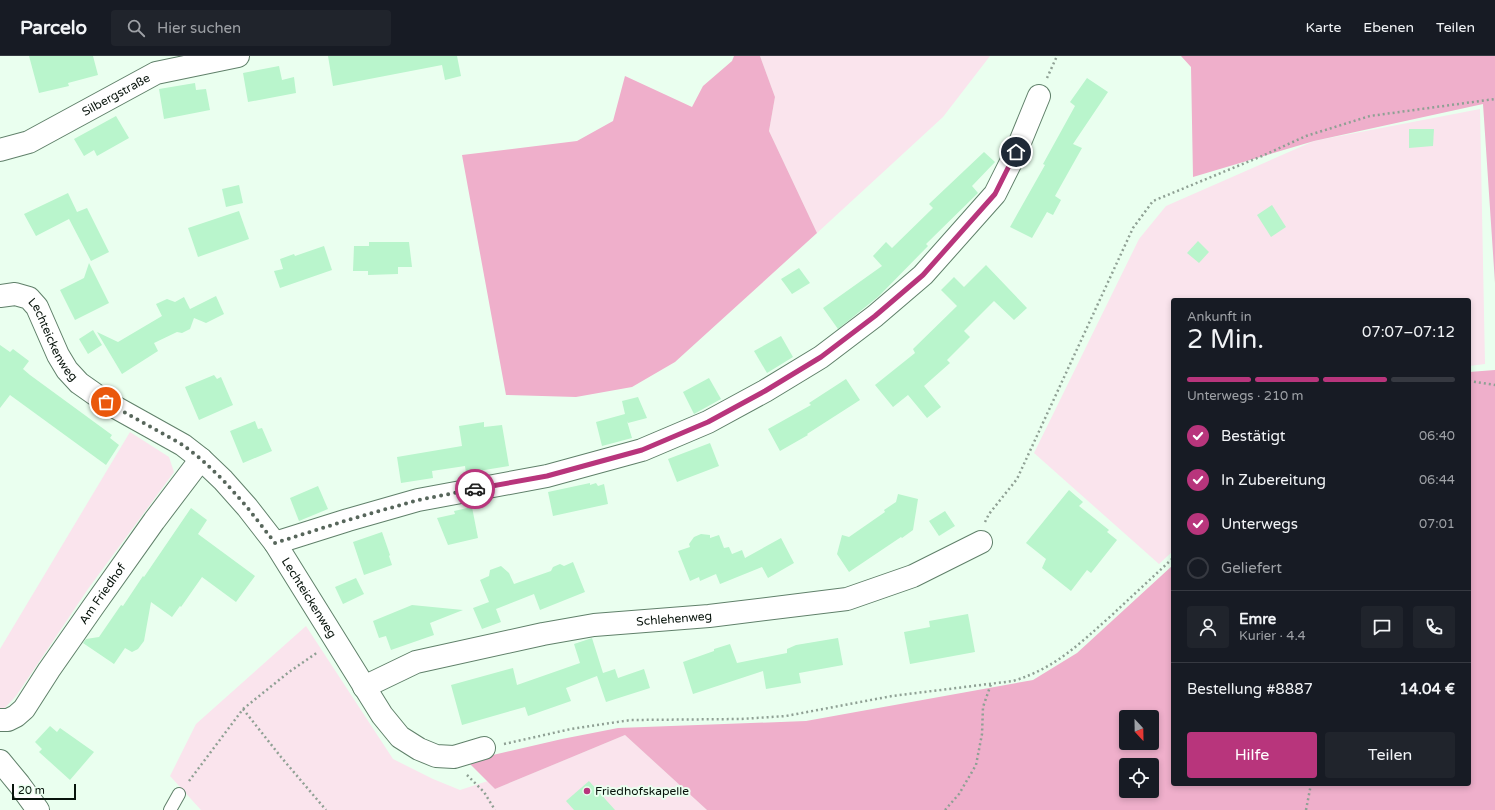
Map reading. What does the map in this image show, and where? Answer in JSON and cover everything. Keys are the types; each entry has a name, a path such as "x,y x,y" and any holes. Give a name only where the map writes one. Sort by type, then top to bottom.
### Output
{"street":[{"name":"Silbergstraße","path":"0,150 29,142 156,73 238,56"},
{"path":"275,543 418,500 547,476 642,450 708,422 765,391 821,357 875,316 923,275 995,194 1016,152 1039,96"},
{"name":"Lechteickenweg","path":"0,296 15,294 28,298 37,308 58,355 67,370 79,383 106,402 183,445 201,459 223,480 247,507 275,543 382,715 400,737 419,749 436,756 454,757 484,748"},
{"name":"Am Friedhof","path":"0,720 8,720 16,716 24,709 93,607 154,521 201,459"},
{"name":"Schlehenweg","path":"364,687 416,662 543,634 594,625 709,616 847,599 913,576 978,544"},
{"path":"0,761 38,810"}],"lane":[{"path":"170,810 179,794"}],"path":[{"path":"978,544 989,514 1017,479 1133,228 1153,201 1262,156 1306,136 1370,116 1495,99"},
{"path":"1471,381 1495,385"},
{"path":"484,748 571,729 631,720 741,719 786,716 892,696 1013,681 1029,676 1051,665 1072,651 1171,560"},
{"path":"179,794 243,709 289,672 335,640"},
{"path":"945,810 959,794 976,765 982,734 983,707 991,684"},
{"path":"243,709 326,810"},
{"path":"448,757 484,792 495,810"},
{"path":"1306,810 1311,786"}],"shaded area":[{"path":"734,56 760,56 775,97 769,131 817,233 675,362 632,387 576,397 506,395 462,155 577,141 613,121 625,76 692,107 703,86 732,61"},
{"path":"760,56 990,56 943,117 817,233 769,131 775,97"},
{"path":"1181,56 1495,56 1495,283 1483,104 1314,141 1193,177 1191,67"},
{"path":"1480,109 1485,364 1471,366 1471,298 1171,298 1171,553 1159,564 1034,453 1139,239 1166,206 1314,141"},
{"path":"1495,370 1495,810 707,810 625,735 495,789 467,761 562,739 618,728 806,721 1033,680 1077,653 1171,567 1171,786 1471,786 1471,372"},
{"path":"130,432 169,457 174,472 88,589 16,696 0,713 0,649"},
{"path":"306,626 393,759 433,779 460,790 488,781 495,789 625,735 707,810 201,810 170,776 196,724"}],"building":[{"path":"29,56 93,56 98,75 68,83 69,86 39,93"},
{"path":"328,56 457,56 461,76 445,80 442,65 333,86"},
{"path":"279,66 282,80 294,77 296,93 248,102 243,73"},
{"path":"1087,78 1108,92 1073,144 1082,148 1055,196 1061,200 1053,215 1047,212 1032,238 1010,227 1045,165 1043,164 1075,106 1070,102"},
{"path":"195,83 196,90 206,89 210,110 164,119 159,89"},
{"path":"116,116 129,138 97,156 94,150 84,156 74,139"},
{"path":"1409,129 1434,129 1433,146 1409,148"},
{"path":"984,152 995,162 972,186 978,193 926,244 928,246 879,296 838,329 823,308 882,266 873,256 886,242 892,248 933,208 929,204"},
{"path":"239,185 243,203 226,207 222,189"},
{"path":"68,193 77,212 87,208 109,252 91,261 69,219 36,236 24,214"},
{"path":"1272,205 1286,227 1271,237 1257,215"},
{"path":"239,211 249,239 198,257 188,228"},
{"path":"1198,241 1209,252 1199,263 1187,253"},
{"path":"369,242 409,242 412,267 398,267 398,274 368,275 368,271 353,271 354,246 369,246"},
{"path":"324,246 332,270 280,288 274,271 283,269 280,259 294,254 295,256"},
{"path":"89,263 109,303 75,320 60,290 84,278"},
{"path":"986,265 1027,308 1014,320 994,301 964,331 970,337 947,360 950,363 924,386 941,407 927,418 908,395 893,407 875,385 915,353 913,349 957,306 941,290 954,277 964,287"},
{"path":"799,268 810,283 792,294 781,279"},
{"path":"216,296 224,314 206,323 194,318 190,329 182,333 177,332 154,343 158,351 122,374 97,332 118,342 162,316 156,304 167,299 175,302 184,297 190,309"},
{"path":"93,330 102,345 88,354 79,339"},
{"path":"781,336 793,357 767,373 754,351"},
{"path":"0,345 10,352 13,349 29,361 23,369 112,435 110,438 119,445 106,465 10,395 0,408"},
{"path":"214,375 217,379 221,377 233,405 199,420 185,387"},
{"path":"709,378 721,399 694,414 683,392"},
{"path":"846,379 860,400 807,434 808,435 780,451 768,429 811,405 809,403"},
{"path":"638,397 647,418 628,423 627,421 632,438 602,446 596,422 625,414 622,401"},
{"path":"255,421 258,429 262,428 272,451 243,463 230,431"},
{"path":"484,422 484,427 502,425 509,466 466,473 465,466 432,471 433,478 401,483 397,457 462,446 459,426"},
{"path":"710,443 719,466 677,482 668,459"},
{"path":"590,483 590,485 596,483 598,486 604,484 608,504 553,516 548,492"},
{"path":"318,486 328,509 299,521 290,498"},
{"path":"1069,490 1083,502 1079,506 1109,530 1107,532 1117,540 1091,573 1087,570 1071,591 1042,568 1046,559 1026,543"},
{"path":"898,494 918,499 913,530 849,572 837,554 842,535 849,537 885,512 884,510 896,502"},
{"path":"472,507 478,538 448,545 437,518 455,514 454,511"},
{"path":"191,508 207,520 198,534 255,576 236,602 202,577 172,617 151,602 144,641 138,649 132,652 125,648 114,664 83,643 86,639 99,637 121,605 123,606 143,576 144,577"},
{"path":"945,511 955,526 939,536 929,521"},
{"path":"382,532 392,565 364,575 353,542"},
{"path":"701,534 710,535 710,538 719,535 724,548 729,547 732,554 742,550 745,558 781,538 794,563 768,578 762,567 720,584 716,574 700,581 699,577 690,581 678,551 690,547 689,544 694,537"},
{"path":"573,562 585,592 540,610 534,594 496,609 501,622 482,629 473,608 489,602 480,580 489,576 490,570 501,566 509,573 514,584 551,571 553,567 560,564 564,566"},
{"path":"356,578 364,594 343,604 335,587"},
{"path":"412,605 463,610 430,623 434,635 391,650 386,636 379,638 373,621"},
{"path":"968,614 975,652 910,664 904,632 930,627 929,621"},
{"path":"592,638 603,673 615,669 618,678 644,669 650,688 606,702 597,676 566,688 571,701 528,716 525,707 462,725 451,685 513,668 517,685 580,663 574,644"},
{"path":"838,638 843,665 799,673 801,683 766,689 763,671 693,694 683,662 730,644 737,663 787,653 787,649 796,645"},
{"path":"50,726 57,732 60,728 94,752 70,780 39,752 42,749 35,742"},
{"name":"Friedhofskapelle","path":"589,781 615,810 574,810 566,801"}],"way so far":[{"path":"106,402 183,445 201,459 223,480 247,507 275,543 418,500 475,489"}],"place":[{"name":"Friedhofskapelle","path":"587,791"}],"route":[{"path":"475,489 547,476 642,450 708,422 765,391 821,357 875,316 923,275 995,194 1016,152"}]}
